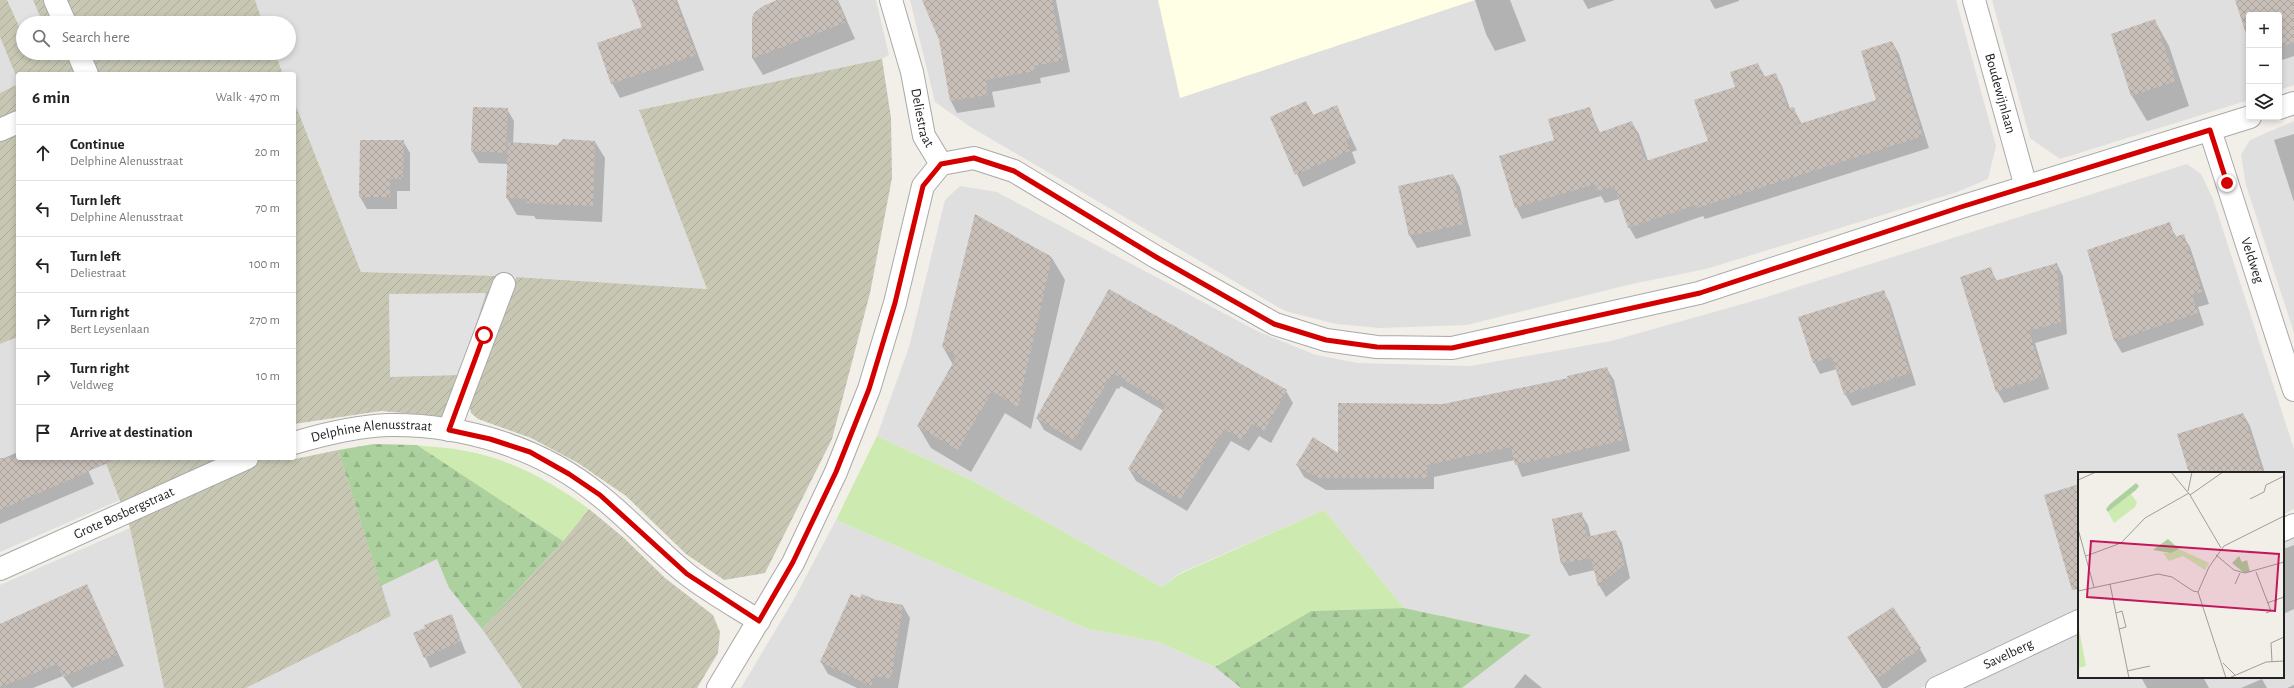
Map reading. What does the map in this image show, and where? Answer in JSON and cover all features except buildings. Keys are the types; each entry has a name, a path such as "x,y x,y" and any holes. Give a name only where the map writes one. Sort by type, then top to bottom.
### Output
{"street":[{"path":"55,0 62,16"},
{"name":"Deliestraat","path":"718,688 793,562 823,500 869,389 895,303 923,186 941,164 924,136 912,72 891,0"},
{"name":"Boudewijnlaan","path":"1974,0 2026,187"},
{"path":"81,60 86,72"},
{"path":"2282,107 2294,103"},
{"path":"941,164 974,158 1014,171 1156,257 1274,324 1326,340 1377,347 1452,348 1700,293 2026,187 2246,118"},
{"path":"0,130 16,123"},
{"name":"Veldweg","path":"2210,130 2294,390"},
{"name":"Delphine Alenusstraat","path":"449,430 504,284"},
{"name":"Delphine Alenusstraat","path":"296,442 327,433 389,425 449,430 490,439 530,452 569,474 600,495 687,574 759,621"},
{"name":"Grote Bosbergstraat","path":"0,569 243,460"},
{"path":"2284,530 2294,525"},
{"name":"Savelberg","path":"1937,688 2078,621"}],"shaded area":[{"path":"0,0 255,0 261,16 16,16 16,60 278,60 282,72 16,72 16,76 0,37"},
{"path":"7,0 33,0 40,16 16,16 16,20"},
{"path":"255,0 876,0 889,55 882,59 639,110 707,289 498,276 361,272 296,106 296,72 282,72 278,60 296,60 296,16 261,16"},
{"path":"910,0 1956,0 1996,146 1988,179 1957,192 1706,269 1632,284 1467,325 1380,328 1336,324 1285,311 969,126 935,102"},
{"path":"1158,0 1475,0 1180,98"},
{"path":"1992,0 2294,0 2294,85 2282,89 2282,12 2246,12 2246,101 2060,159 2030,138"},
{"path":"0,37 16,76 16,85 0,93"},
{"path":"882,59 891,118 892,178 870,293 832,439 765,573 724,580 686,554 626,496 578,463 531,438 478,419 471,413 469,402 516,277 707,289 639,110"},
{"path":"16,85 16,338 0,344 0,93"},
{"path":"296,106 361,272 498,276 449,417 381,411 296,424"},
{"path":"2294,121 2294,333 2246,185 2241,155 2250,140"},
{"path":"2187,164 2201,174 2213,199 2294,449 2294,509 2284,514 2284,472 2078,472 2078,609 1990,650 1921,688 1462,688 1531,635 1404,608 1324,510 1180,573 1162,587 975,482 877,436 909,347 945,200 960,186 997,192 1259,332 1316,355 1358,363 1470,366 1611,341 1760,299"},
{"path":"486,293 460,375 390,377 389,294"},
{"path":"16,338 16,460 105,460 120,500 0,552 0,344"},
{"path":"338,450 391,616 246,688 164,688 130,528 105,460 296,460 296,459"},
{"path":"589,509 624,538 665,578 713,615 720,632 718,653 697,688 522,688 482,629 563,541"},
{"path":"836,520 1088,629 1158,642 1215,667 1241,688 741,688 794,599"},
{"path":"130,528 164,688 0,688 0,585"},
{"path":"2294,534 2294,688 1960,688 2078,633 2078,678 2284,678 2284,539"},
{"path":"437,558 449,588 482,629 522,688 246,688 391,616 381,586"}],"green space":[{"path":"877,436 975,482 1162,587 1180,574 1324,510 1404,608 1311,611 1215,667 1158,642 1088,629 836,520"},
{"path":"374,444 417,445 563,541 482,629 449,588 437,559 381,586 338,450"},
{"path":"417,445 449,448 495,458 544,480 589,509 563,541"},
{"path":"1404,608 1531,635 1462,688 1241,688 1215,667 1311,611"}],"route":[{"path":"484,335 449,430 490,439 530,452 569,474 600,495 636,526 687,574 759,621 793,562 836,472 869,389 895,303 923,186 941,164 956,160 974,158 1014,171 1156,257 1274,324 1326,340 1377,347 1452,348 1700,293 1961,207 2210,130 2227,183"}]}
